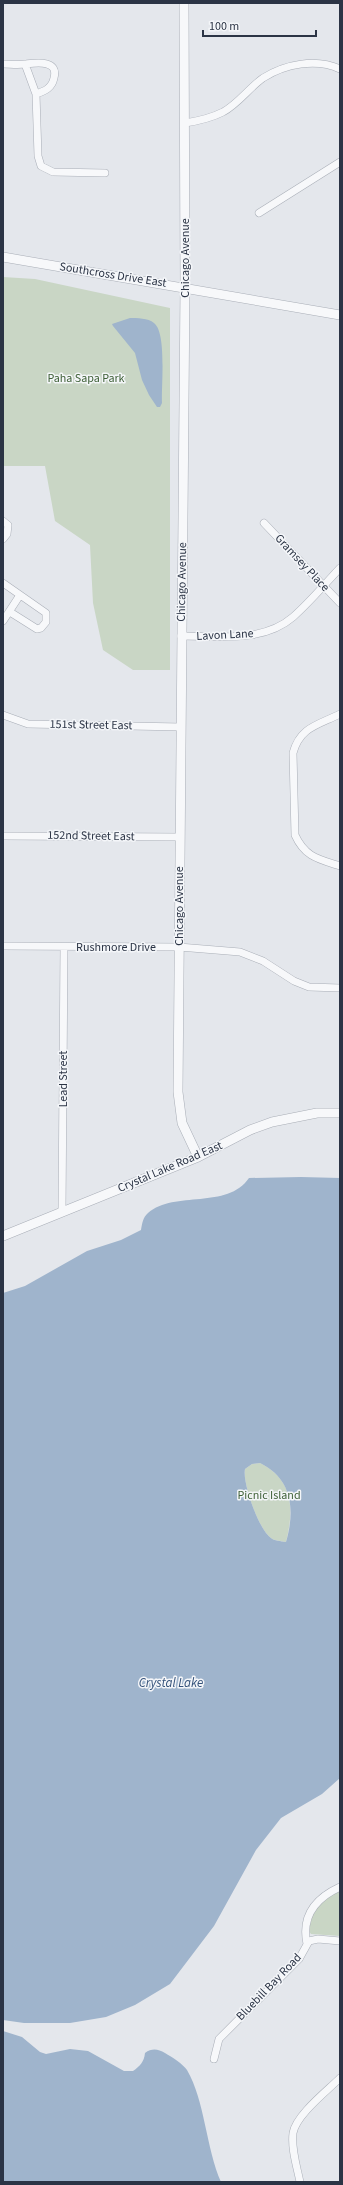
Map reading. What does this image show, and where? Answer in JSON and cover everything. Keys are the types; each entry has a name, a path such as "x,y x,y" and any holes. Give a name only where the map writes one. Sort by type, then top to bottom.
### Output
{"street":[{"name":"Chicago Avenue","path":"184,3 185,287 178,1092 182,1123 198,1157"},
{"path":"3,64 25,64 36,61 46,62 53,68 55,76 52,84 46,90 36,94"},
{"path":"25,64 36,94 38,156 42,166 53,172 105,173"},
{"path":"184,123 206,119 224,111 263,78 280,69 297,64 316,64 340,69"},
{"path":"259,213 340,162"},
{"name":"Southcross Drive East","path":"3,257 185,287 340,315"},
{"path":"3,521 8,525 7,534 3,540"},
{"name":"Gramsey Place","path":"264,523 340,603"},
{"name":"Lavon Lane","path":"181,636 246,636 270,630 292,617 340,568"},
{"path":"3,582 46,613 46,622 41,628 37,629 10,612"},
{"path":"3,621 20,595"},
{"name":"151st Street East","path":"3,714 28,724 181,727"},
{"path":"340,714 307,730 296,741 293,753 295,835 300,846 310,856 340,866"},
{"name":"152nd Street East","path":"3,836 180,837"},
{"name":"Rushmore Drive","path":"3,946 179,947 240,952 263,961 294,981 309,987 340,988"},
{"name":"Lead Street","path":"62,1212 64,947"},
{"name":"Crystal Lake Road East","path":"3,1236 198,1157 250,1130 272,1122 317,1113 340,1113"},
{"path":"307,1944 305,1929 309,1913 323,1896 340,1887"},
{"name":"Bluebill Bay Road","path":"214,2059 219,2039 299,1959 307,1944 313,1939 340,1940"},
{"path":"300,2182 293,2144 294,2127 310,2108 340,2078"}],"green space":[{"name":"Paha Sapa Park","path":"3,277 35,279 170,308 170,670 133,670 103,650 93,603 90,545 55,521 45,466 3,466"},
{"name":"Picnic Island","path":"260,1463 280,1478 289,1497 290,1519 286,1542 274,1540 266,1533 261,1526 252,1505 246,1484 245,1469 252,1464"},
{"path":"340,1891 340,1936 311,1934 309,1931 309,1922 315,1908 322,1900"}],"water":[{"path":"130,318 149,320 154,323 161,337 162,403 160,407 157,407 149,395 142,380 135,353 112,324"},
{"name":"Crystal Lake","path":"249,1178 340,1178 340,1778 322,1794 281,1818 256,1850 214,1926 170,1984 135,2005 106,2017 70,2023 24,2023 3,2020 3,1293 25,1286 87,1251 121,1240 141,1230 145,1216 159,1206 172,1202 228,1194 239,1188","holes":["260,1463 271,1470 279,1478 289,1497 290,1519 286,1542 274,1540 261,1526 252,1505 246,1484 245,1469 252,1464"]},
{"path":"3,2031 22,2037 40,2052 46,2054 70,2049 88,2051 124,2071 133,2071 143,2061 145,2053 150,2050 165,2053 180,2063 187,2070 198,2096 212,2155 221,2182 3,2182"}]}
